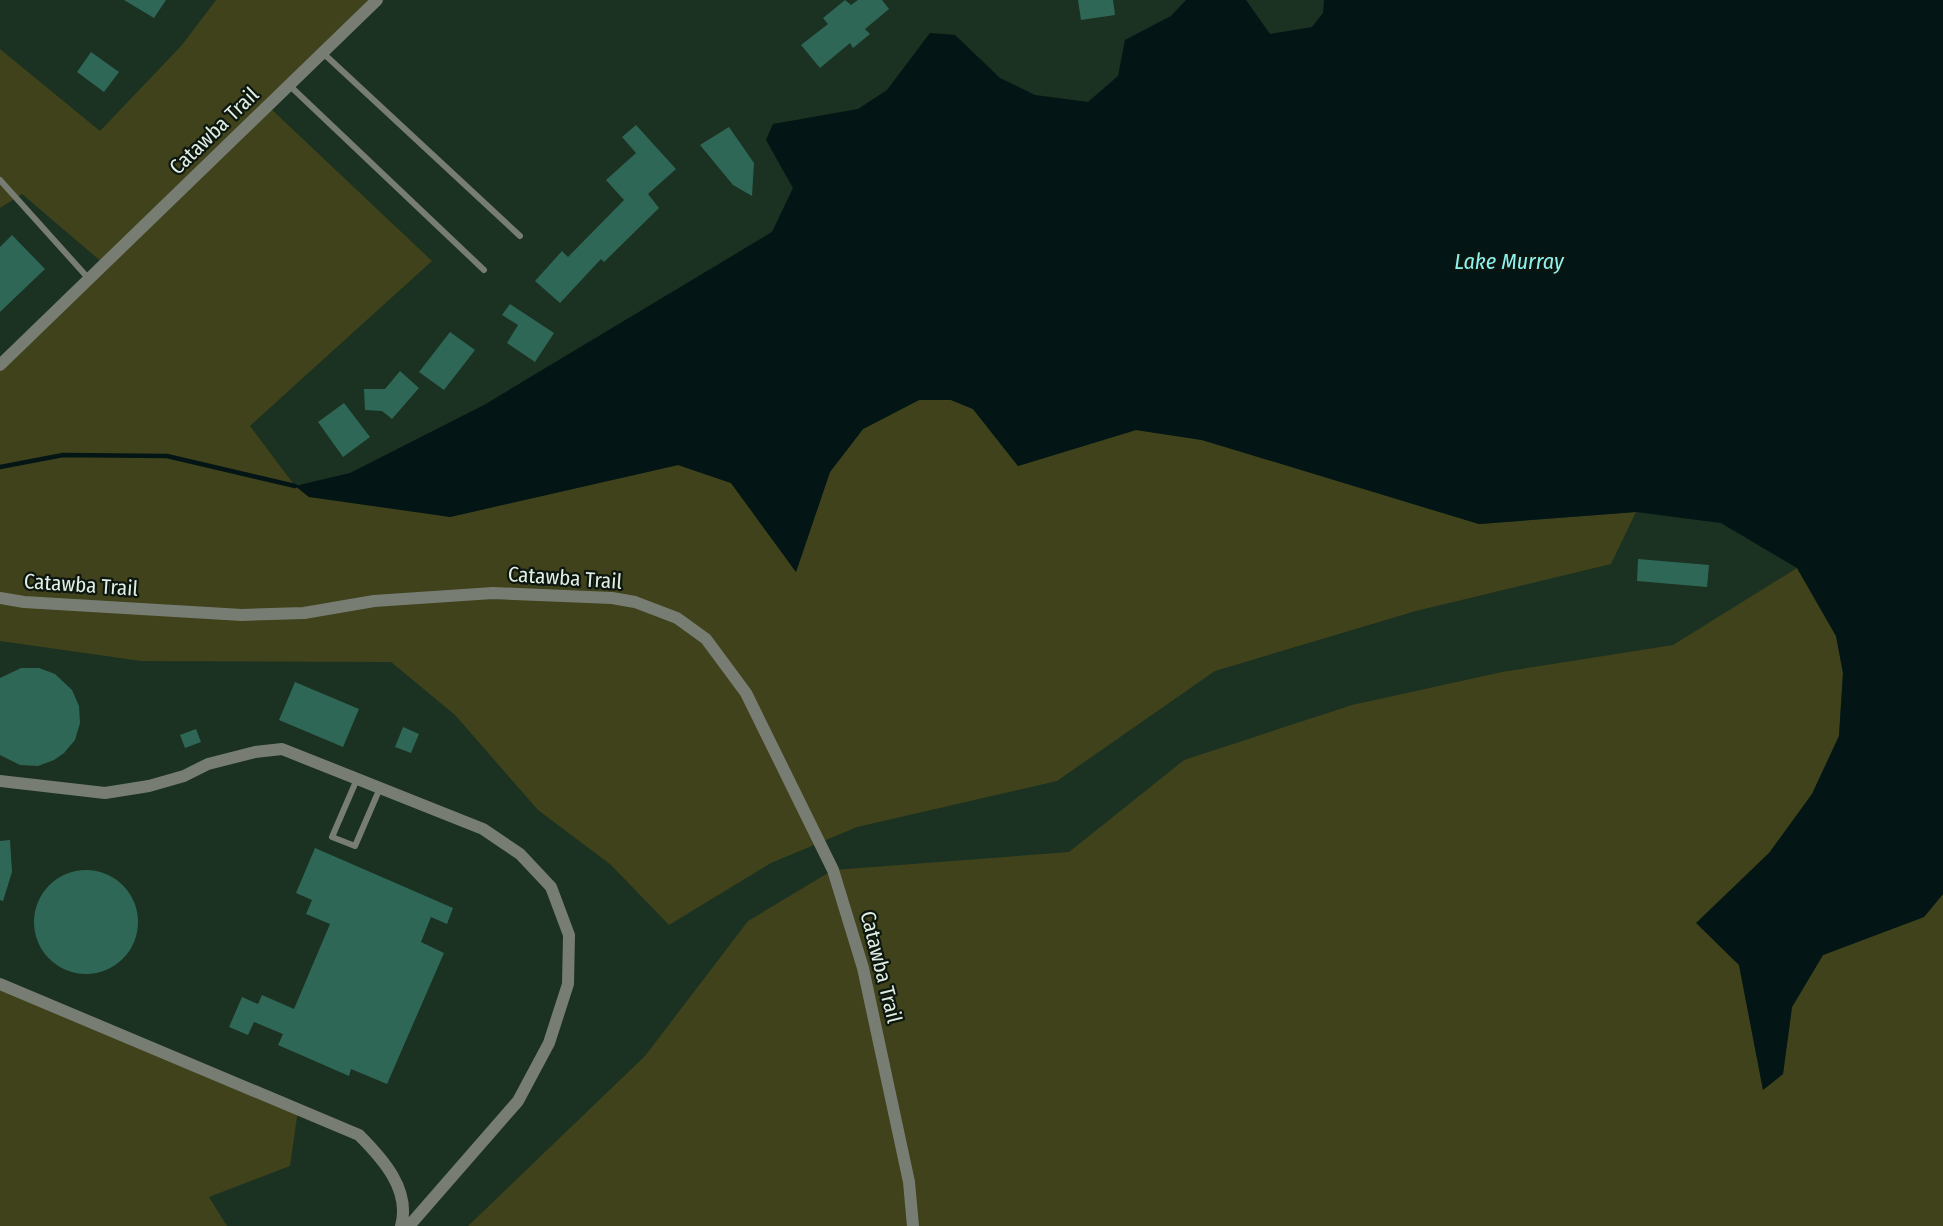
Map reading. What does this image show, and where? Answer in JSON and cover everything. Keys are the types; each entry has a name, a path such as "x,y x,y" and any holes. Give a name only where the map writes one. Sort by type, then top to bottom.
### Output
{"street":[{"name":"Catawba Trail","path":"0,365 377,0"},
{"name":"Catawba Trail","path":"0,598 24,602 242,615 304,613 374,601 504,593 612,598 635,602 677,618 706,639 746,693 833,870 863,968 909,1182 913,1226"},
{"path":"0,782 105,793 184,777 208,764 255,752 282,749 483,829 520,854 551,887 569,935 568,984 549,1043 518,1101 409,1226"},
{"path":"0,984 359,1135 381,1156 402,1194 401,1226"}],"lane":[{"path":"323,52 520,236"},
{"path":"289,85 484,270"},
{"path":"0,180 89,279"},
{"path":"357,779 332,837 355,846 380,788"}],"green space":[{"path":"216,0 377,0 268,106 432,261 250,426 295,486 450,517 678,465 731,483 796,572 830,472 863,429 919,400 951,400 973,409 1018,466 1136,430 1202,440 1479,524 1636,512 1611,564 1416,611 1215,671 1057,781 857,827 771,863 669,925 611,865 538,810 455,715 391,662 141,661 0,641 0,365 104,264 22,194 0,208 0,49 100,131 182,45"},
{"path":"1797,568 1836,636 1843,673 1839,736 1812,794 1769,853 1697,923 1739,965 1763,1089 1783,1074 1792,1007 1823,955 1924,917 1943,894 1943,1226 468,1226 645,1056 748,921 833,870 1069,852 1184,760 1352,705 1502,672 1673,645"},
{"path":"0,984 298,1110 290,1166 209,1197 227,1226 0,1226"}],"water":[{"name":"Lake Murray","path":"1186,0 1246,0 1270,34 1312,27 1323,13 1324,0 1943,0 1943,894 1924,917 1823,955 1792,1007 1783,1074 1763,1090 1739,965 1696,923 1769,853 1812,794 1839,736 1843,673 1836,636 1797,568 1721,523 1636,512 1479,524 1202,440 1136,430 1018,466 973,409 951,400 919,400 863,429 830,472 796,572 731,483 678,465 450,517 309,497 295,486 350,473 484,405 772,232 793,188 766,140 773,124 858,109 887,90 930,33 955,35 1000,78 1035,95 1088,102 1118,76 1125,40 1171,16"}],"building":[{"path":"124,0 166,0 154,18"},
{"path":"845,0 851,5 858,0 882,0 889,9 865,29 870,34 853,48 850,43 820,68 801,45 828,24 823,18"},
{"path":"1078,0 1113,0 1115,15 1081,20"},
{"path":"91,52 119,72 104,92 77,72"},
{"path":"636,125 676,169 648,194 659,208 604,262 601,259 560,303 535,281 562,251 568,257 624,200 606,180 636,153 622,137"},
{"path":"729,127 754,163 752,196 733,185 700,145"},
{"path":"12,235 45,269 0,312 0,247"},
{"path":"510,304 554,333 535,362 507,343 518,325 502,315"},
{"path":"450,332 475,350 444,390 419,372"},
{"path":"400,371 419,388 392,419 382,411 365,410 364,389 385,389"},
{"path":"344,403 370,437 343,457 318,422"},
{"path":"1638,559 1709,565 1707,587 1637,581"},
{"path":"21,668 39,668 55,674 72,690 79,706 80,723 75,740 64,753 38,766 20,765 0,755 0,678"},
{"path":"295,682 359,709 343,747 279,720"},
{"path":"403,727 419,734 411,753 395,747"},
{"path":"196,729 201,742 185,748 180,735"},
{"path":"10,840 12,872 3,901 0,900 0,841"},
{"path":"315,848 453,908 447,924 431,917 421,942 444,953 387,1084 351,1069 349,1076 278,1045 283,1034 254,1022 248,1035 229,1027 242,997 258,1004 262,995 294,1009 330,924 306,914 312,900 296,893"},
{"path":"86,870 106,874 123,885 134,902 138,922 134,942 123,959 106,970 86,974 66,970 49,959 38,942 34,922 38,902 49,885 66,874"}],"waterway":[{"path":"0,467 63,455 167,456 295,486"}]}
